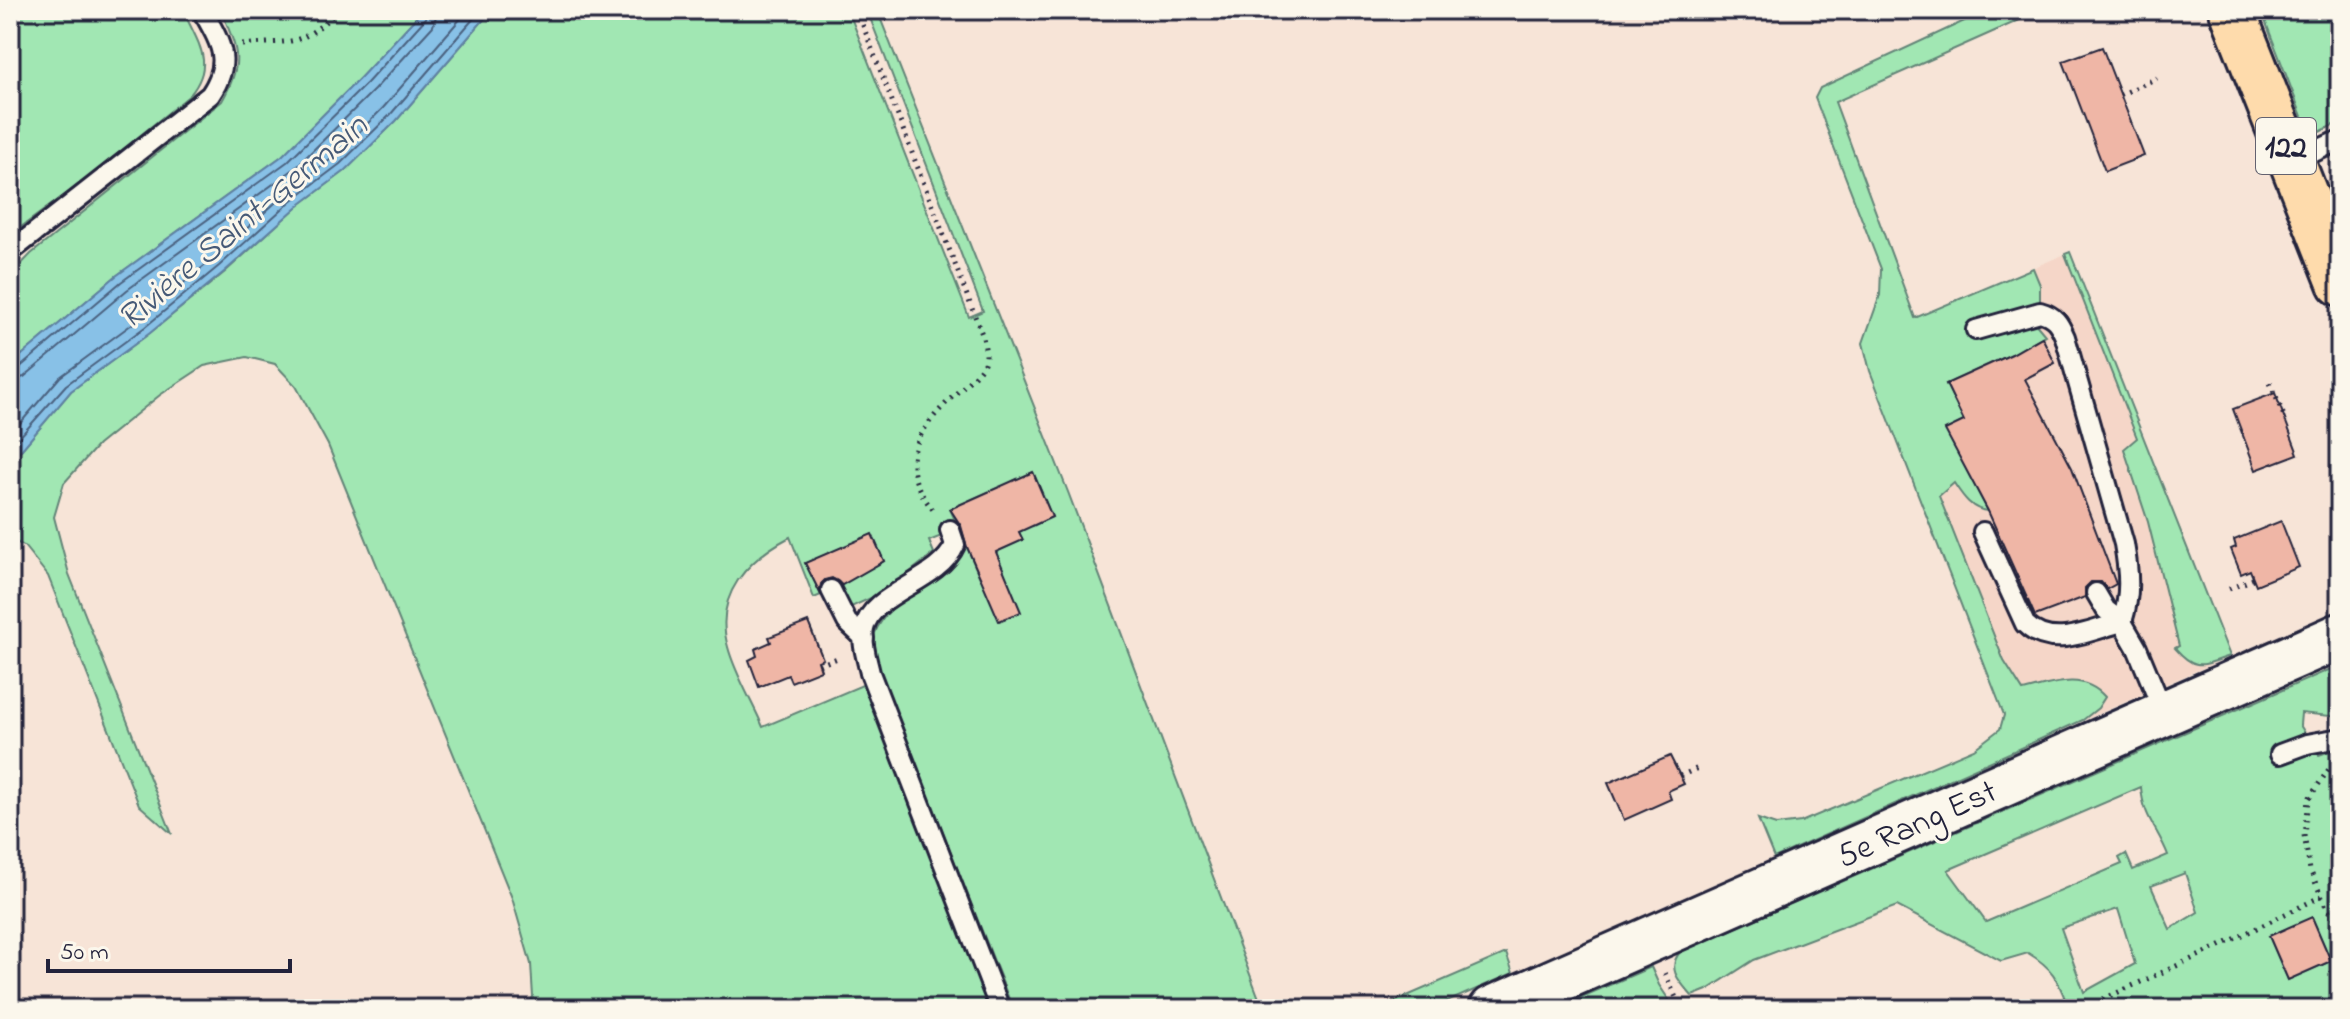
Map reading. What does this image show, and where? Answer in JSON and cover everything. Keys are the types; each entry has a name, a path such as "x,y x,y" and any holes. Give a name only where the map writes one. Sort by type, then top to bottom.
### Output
{"main road":[{"name":"122","path":"2232,10 2340,283"}],"street":[{"name":"5e Rang Est","path":"1492,1009 2340,636"}],"lane":[{"path":"10,252 210,95 221,79 224,63 202,10"},
{"path":"2292,162 2333,143"},
{"path":"1976,330 2040,312 2058,321 2124,544 2130,579 2129,600 2122,622"},
{"path":"950,530 955,545 950,556 930,575 871,613 864,628 864,638 870,673 1000,1009"},
{"path":"1983,532 2025,624 2033,632 2058,639 2122,622"},
{"path":"831,590 847,622 864,638"},
{"path":"2096,593 2106,610 2122,622 2140,655 2164,713"},
{"path":"2280,754 2307,744 2340,738"}],"path":[{"path":"220,48 298,41 316,31 338,10"},
{"path":"857,10 983,337 986,358 978,372 938,410 913,448 913,470 924,499 950,530"},
{"path":"2120,95 2157,78"},
{"path":"2270,383 2284,416"},
{"path":"2229,589 2253,579"},
{"path":"2336,759 2308,800 2304,835 2310,870 2327,909 2340,925"},
{"path":"1680,776 1698,768"},
{"path":"2081,1009 2322,896"}],"shaded area":[{"path":"2070,252 2230,656 2020,748 1870,371 1915,318"}],"green space":[{"path":"10,10 183,10 199,43 203,63 198,84 190,95 84,181 10,235"},
{"path":"221,10 423,10 282,156 116,276 10,365 10,276 31,254 222,101 234,75 236,55"},
{"path":"492,10 848,10 969,317 983,311 867,10 877,10 1068,492 1263,1009 1013,1009 870,648 878,626 890,610 916,590 944,575 966,545 980,578 996,552 1022,540 999,487 950,509 959,529 929,541 934,553 886,591 847,609 838,586 884,561 872,535 806,563 821,595 814,598 790,537 760,556 748,568 730,595 725,611 728,647 763,727 867,683 993,1009 573,1009 571,1004 561,1009 526,1009 533,997 531,964 512,898 328,445 296,386 275,364 247,357 204,366 160,395 98,445 64,483 54,517 69,574 172,834 139,805 48,576 24,546 10,539 10,458 22,449 71,391 150,333 225,272 297,207 345,171 396,121","holes":["1033,472 1052,517 1033,526 1013,481"]},
{"path":"1988,10 2042,10 1835,102 1915,318 2033,268 2040,285 2040,304 1967,327 1971,337 2019,322 2035,323 2045,335 1946,384 1964,421 1946,430 1988,511 1972,505 1954,483 1939,496 2004,661 2023,691 2056,683 2077,682 2087,684 2105,697 2098,708 2083,720 1774,858 1758,819 1776,825 1801,822 1974,749 2000,729 2004,715 1870,371 1863,343 1880,295 1881,269 1815,98 1820,88"},
{"path":"2261,10 2340,10 2340,136 2333,125 2310,137"},
{"path":"2070,252 2230,656 2200,664 2189,661 2175,648 2179,646 2148,522 2124,449 2137,438 2065,254"},
{"path":"2340,665 2340,717 2301,713 2300,725 2319,755 2330,751 2340,752 2340,790 2333,794 2340,811 2340,1009 2136,1009 2132,1006 2122,1009 2069,1009 2054,976 2028,953 2001,961 1897,906 1754,960 1692,996 1674,970 1680,952","holes":["2141,787 2148,815 2168,855 2133,870 2126,854 2119,858 2122,864 1986,922 1948,870","2185,873 2198,912 2170,929 2151,886","2118,909 2135,964 2084,992 2061,928","2312,918 2331,961 2288,980 2269,936"]},
{"path":"1506,953 1513,973 1431,1009 1377,1009"},
{"path":"1651,967 1669,1000 1650,1009 1554,1009"}],"water":[{"name":"Rivière Saint-Germain","path":"423,10 492,10 396,121 345,171 297,207 150,333 71,391 22,449 10,458 10,365 116,276 282,156"}],"building":[{"path":"2102,47 2144,156 2105,171 2063,61"},
{"path":"2042,337 2055,363 2025,379 2072,468 2116,584 2107,589 2101,582 2091,582 2085,588 2085,597 2035,616 1988,511 1945,430 1964,421 1946,384"},
{"path":"2275,393 2298,454 2256,470 2233,409"},
{"path":"1033,472 1052,517 1019,532 1023,540 996,552 1021,612 999,621 961,526 950,509"},
{"path":"2281,521 2299,567 2256,585 2250,570 2241,574 2231,549 2236,547 2234,540"},
{"path":"872,534 884,561 842,585 832,578 825,580 820,593 805,563"},
{"path":"808,622 823,659 818,661 821,670 791,682 788,675 759,687 749,660 757,656 755,649 771,642 769,637"},
{"path":"1670,756 1684,784 1668,791 1671,799 1624,820 1608,783"},
{"path":"2312,917 2331,961 2288,980 2269,936"}],"waterway":[{"path":"2326,10 2340,16"}]}
